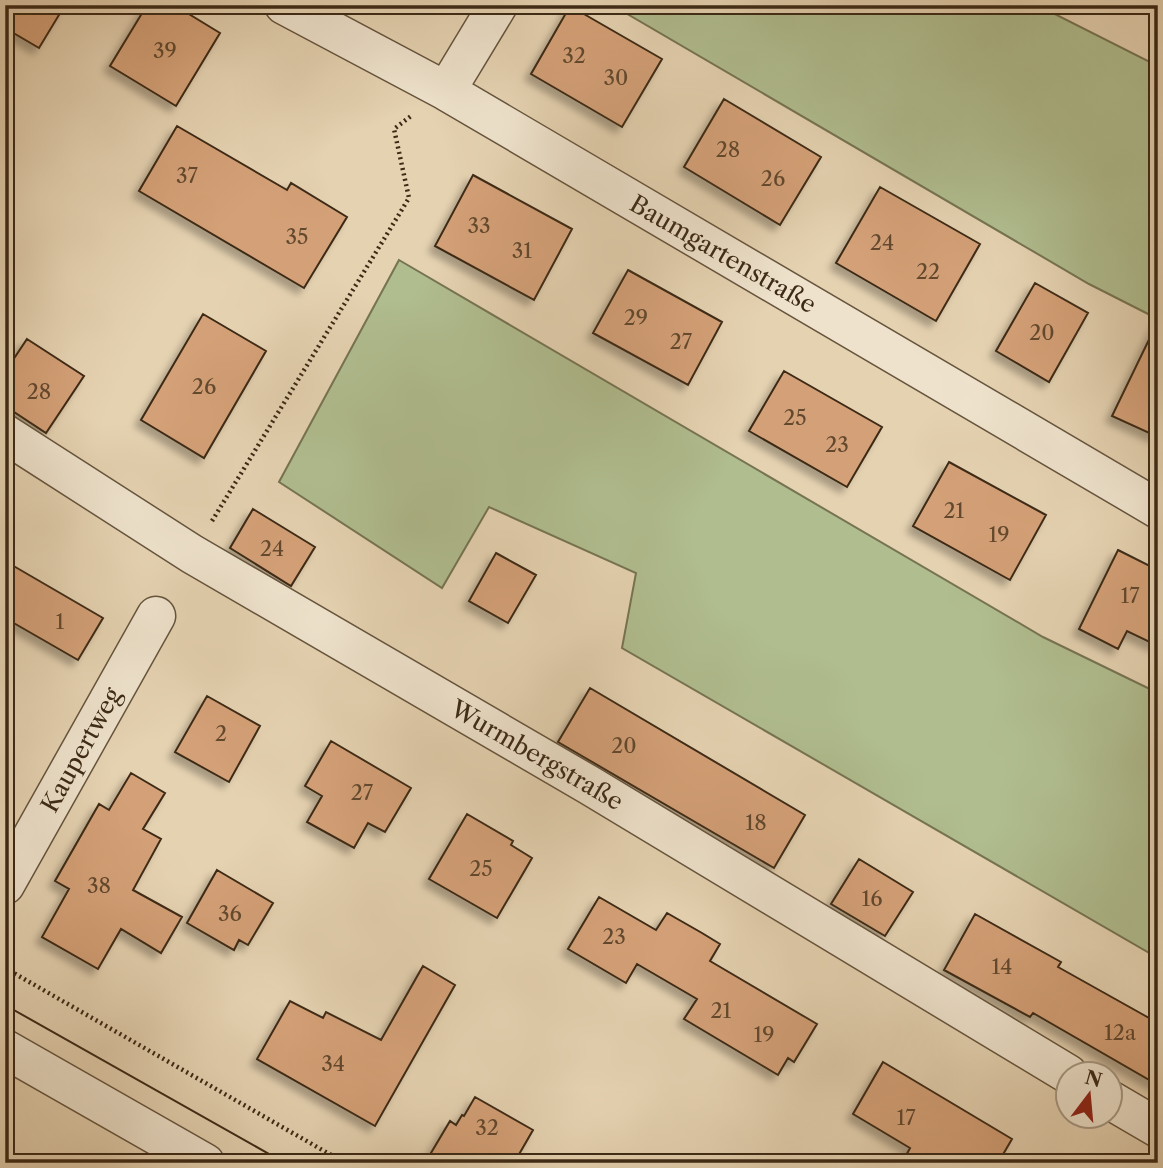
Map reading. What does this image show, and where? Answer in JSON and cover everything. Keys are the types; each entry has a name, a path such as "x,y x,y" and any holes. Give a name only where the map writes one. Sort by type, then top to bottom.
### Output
{"street":[{"name":"Baumgartenstraße","path":"284,5 446,91 1158,509"},
{"path":"446,91 498,5"},
{"name":"Wurmbergstraße","path":"5,434 192,554 589,785 1054,1065"},
{"name":"Kaupertweg","path":"5,885 156,616"},
{"path":"5,1049 205,1163"},
{"path":"1124,1108 1158,1128"}],"path":[{"path":"192,554 409,198 394,129 446,91"},
{"path":"5,968 345,1163"}],"green space":[{"path":"612,5 1037,5 1158,66 1158,319 1089,284"},
{"path":"399,260 1043,637 1158,693 1158,958 622,648 636,573 489,507 442,588 279,482"}],"building":[{"path":"5,5 65,5 39,48 5,28"},
{"path":"147,5 174,5 220,33 176,106 110,66"},
{"path":"570,6 662,59 622,127 531,74"},
{"path":"724,99 821,157 780,225 684,167"},
{"path":"177,126 287,190 291,183 347,217 304,288 139,191"},
{"path":"473,175 572,229 534,300 435,246"},
{"path":"880,187 980,244 936,321 836,263"},
{"path":"628,270 722,322 688,385 593,333"},
{"path":"1035,283 1088,313 1049,382 996,351"},
{"path":"203,314 266,351 204,458 141,420"},
{"path":"1158,321 1158,437 1112,416"},
{"path":"27,339 84,376 46,433 5,406 5,372"},
{"path":"784,371 882,427 847,487 749,431"},
{"path":"949,462 1046,515 1010,580 913,526"},
{"path":"253,509 315,547 291,586 230,548"},
{"path":"1118,550 1158,570 1158,646 1127,631 1118,649 1079,629"},
{"path":"496,553 536,575 508,623 469,601"},
{"path":"5,561 103,618 78,660 5,618"},
{"path":"590,688 805,815 774,868 558,742"},
{"path":"207,696 260,726 229,782 175,752"},
{"path":"331,741 411,788 385,832 368,823 354,848 307,822 322,796 305,786"},
{"path":"131,773 165,793 143,829 161,839 133,890 182,917 161,953 121,929 98,969 42,937 69,889 55,881 99,804 109,810"},
{"path":"467,814 513,841 511,845 532,858 497,918 429,879"},
{"path":"859,859 913,892 885,936 831,904"},
{"path":"217,870 273,903 248,945 239,940 234,950 187,923"},
{"path":"599,897 656,930 667,913 702,933 720,944 710,961 817,1024 794,1062 788,1058 778,1075 684,1019 697,999 637,964 626,983 568,949"},
{"path":"975,914 1061,962 1058,967 1158,1023 1158,1085 1124,1065 1124,1060 1115,1060 1033,1013 1030,1017 944,970"},
{"path":"423,966 455,985 375,1126 257,1059 290,1001 323,1018 326,1012 381,1040"},
{"path":"883,1062 1012,1139 998,1163 902,1163 910,1148 853,1114"},
{"path":"475,1097 533,1130 514,1163 448,1163 431,1153 450,1121 456,1125"}],"tram line":[{"path":"5,1005 285,1163"}]}
